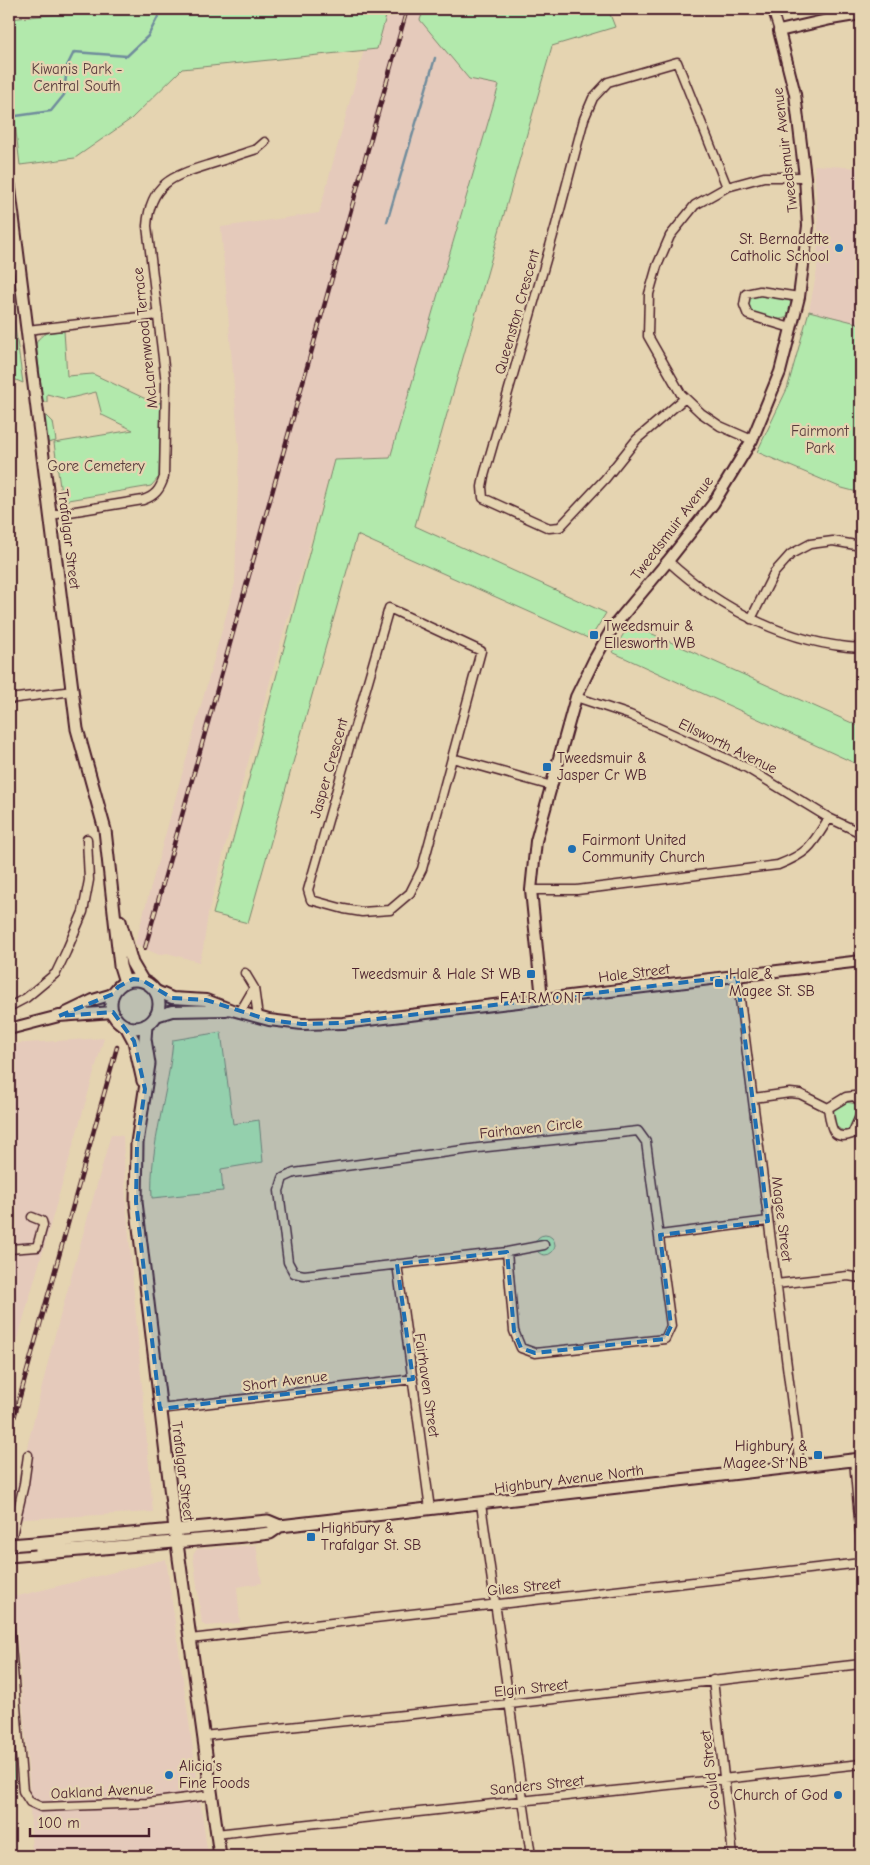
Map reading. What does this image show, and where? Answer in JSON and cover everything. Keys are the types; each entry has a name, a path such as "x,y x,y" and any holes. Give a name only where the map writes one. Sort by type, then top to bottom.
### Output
{"main road":[{"name":"Trafalgar Street","path":"9,185 74,691 77,729 105,830 120,966 125,982"},
{"name":"Trafalgar Street","path":"112,894 132,964 142,980"},
{"path":"133,979 142,980 150,984 156,991 160,1004 156,1016 146,1025 132,1028 118,1020 113,1012 111,1003 113,994 118,987 133,979"},
{"name":"Trafalgar Street","path":"146,1025 145,1039 148,1064 137,1143 136,1202 175,1529 220,1856"},
{"name":"Trafalgar Street","path":"126,1026 134,1041 145,1089"},
{"name":"Highbury Avenue North","path":"9,1556 177,1543 270,1533 280,1526 858,1460"},
{"name":"Highbury Avenue North","path":"9,1547 268,1521 280,1526"}],"street":[{"name":"Tweedsmuir Avenue","path":"542,999 531,890 536,841 576,697 613,627 713,504 752,440 780,372 799,296 808,226 805,177 795,94 772,9"},
{"path":"779,31 861,14"},
{"name":"Queenston Crescent","path":"685,398 637,439 605,478 560,527 549,528 483,498 482,487 487,467 584,119 593,98 608,82 677,62 727,187"},
{"name":"McLarenwood Terrace","path":"51,515 143,500 152,497 161,486 164,468 166,383 147,226 150,207 156,194 165,183 177,175 257,149 265,142"},
{"path":"752,440 720,426 700,413 681,394 648,336 649,294 657,266 670,236 695,205 727,187 764,177 805,177"},
{"path":"791,328 748,315 744,305 746,294 760,291 799,296"},
{"path":"27,330 158,316"},
{"path":"752,619 774,573 791,554 810,544 833,541 861,546"},
{"path":"668,561 709,594 752,619 780,632 861,648"},
{"name":"Jasper Crescent","path":"389,608 481,651 452,758 422,869 410,893 390,910 362,912 311,900 308,890 389,608"},
{"path":"9,699 74,691"},
{"name":"Ellsworth Avenue","path":"576,697 630,715 748,768 829,818 861,833"},
{"path":"452,758 552,786"},
{"path":"531,890 577,890 778,865 796,858 811,846 829,818"},
{"path":"9,1007 26,998 56,973 83,912 89,880 87,839"},
{"name":"Hale Street","path":"156,991 172,998 206,1000 258,1017 302,1024 343,1023 861,961"},
{"path":"245,973 254,988 258,1017"},
{"name":"Magee Street","path":"737,976 800,1467"},
{"path":"236,1011 254,988"},
{"path":"59,1016 93,1000 113,994"},
{"name":"Hale Street","path":"156,1016 172,1011 236,1011"},
{"path":"9,1029 59,1016 113,1012"},
{"path":"753,1098 800,1094 828,1108"},
{"path":"828,1108 846,1097 854,1096 861,1102"},
{"path":"828,1108 832,1129 836,1134 844,1137 852,1134 861,1114"},
{"name":"Fairhaven Circle","path":"638,1131 646,1142 660,1235 671,1326 665,1339 535,1353 521,1348 514,1332 507,1252 304,1275 294,1273 288,1262 279,1191 284,1178 294,1173 469,1149 638,1131"},
{"path":"9,1250 37,1247 44,1225 42,1221 32,1217"},
{"path":"660,1235 768,1221"},
{"path":"507,1252 544,1246"},
{"name":"Fairhaven Street","path":"397,1264 430,1509"},
{"path":"776,1284 848,1276 861,1278"},
{"name":"Short Avenue","path":"160,1409 413,1379"},
{"path":"9,1547 24,1484 28,1455"},
{"path":"858,1460 861,1542"},
{"path":"481,1504 531,1856"},
{"name":"Giles Street","path":"190,1638 861,1563"},
{"name":"Oakland Avenue","path":"9,1621 23,1791 30,1802 41,1807 90,1806 147,1803 211,1795"},
{"name":"Elgin Street","path":"203,1736 510,1704 861,1664"},
{"name":"Gould Street","path":"713,1680 726,1778 733,1856"},
{"name":"Sanders Street","path":"216,1834 861,1764"}],"highlighted area":[{"path":"737,976 768,1221 660,1235 671,1326 665,1339 535,1353 521,1348 514,1331 507,1252 397,1264 413,1379 160,1409 136,1202 137,1143 145,1089 134,1041 113,1012 59,1016 113,994 118,987 133,979 142,980 172,998 206,1000 269,1020 302,1024 343,1023"}],"shaded area":[{"path":"388,9 424,9 469,79 499,85 390,458 334,460 278,652 225,847 208,914 203,949 199,962 167,953 159,955 135,944 235,583 239,448 221,227 319,213 364,50 377,49"},
{"name":"St. Bernadette Catholic School","path":"814,165 861,168 861,324 809,311 817,270 818,226"},
{"path":"104,1038 9,1369 9,1044"},
{"path":"111,1134 123,1136 126,1202 153,1512 9,1520 53,1342"},
{"path":"256,1545 262,1583 237,1587 240,1623 206,1626 202,1624 193,1555 197,1549"},
{"path":"166,1559 208,1856 32,1856 29,1780 14,1597"},
{"path":"9,1720 14,1790 12,1856 9,1856"}],"green space":[{"name":"Kiwanis Park - Central South","path":"70,9 388,9 377,49 182,69 131,119 75,158 20,165 9,74 9,19 70,13"},
{"path":"424,9 608,9 615,27 552,46 415,526 606,613 590,639 357,535 248,923 213,914 334,460 390,458 499,85 469,79 420,20"},
{"path":"9,285 23,383 9,377"},
{"path":"759,294 790,301 792,310 789,316 783,319 767,318 751,311 747,306 750,297"},
{"name":"Fairmont Park","path":"809,311 861,324 861,493 842,488 757,452 787,389"},
{"name":"Gore Cemetery","path":"64,331 67,376 93,374 148,400 161,403 159,477 151,486 62,501 54,443 133,430 102,415 96,392 66,399 47,394 47,402 43,402 36,344 44,334"},
{"path":"44,416 47,416 53,422 56,441 48,443"},
{"path":"630,624 861,727 861,766 612,652"},
{"path":"221,1032 233,1124 259,1120 263,1162 221,1169 223,1191 152,1198 153,1158 168,1080 173,1040"},
{"path":"846,1102 856,1104 858,1111 849,1130 844,1131 835,1124 833,1112"},
{"path":"545,1235 552,1238 555,1245 552,1252 545,1255 538,1252 535,1245 538,1238"},
{"path":"9,1714 15,1784 13,1795 9,1792"}],"waterway":[{"path":"9,117 51,111 64,95 67,66 74,52 127,56 148,36 162,9"},
{"path":"387,222 435,58"}],"railway":[{"path":"145,948 407,9"},
{"path":"9,1436 117,1047"}],"place":[{"name":"St. Bernadette Catholic School","path":"839,248"},
{"name":"Tweedsmuir & Ellesworth WB","path":"594,635"},
{"name":"Tweedsmuir & Jasper Cr WB","path":"547,767"},
{"name":"Fairmont United Community Church","path":"572,849"},
{"name":"Tweedsmuir & Hale St WB","path":"531,974"},
{"name":"Hale & Magee St. SB","path":"719,983"},
{"name":"Highbury & Magee St NB","path":"818,1455"},
{"name":"Highbury & Trafalgar St. SB","path":"311,1537"},
{"name":"Alicia's Fine Foods","path":"169,1775"},
{"name":"Church of God","path":"838,1795"}],"district":[{"name":"FAIRMONT","path":"542,998"}]}
